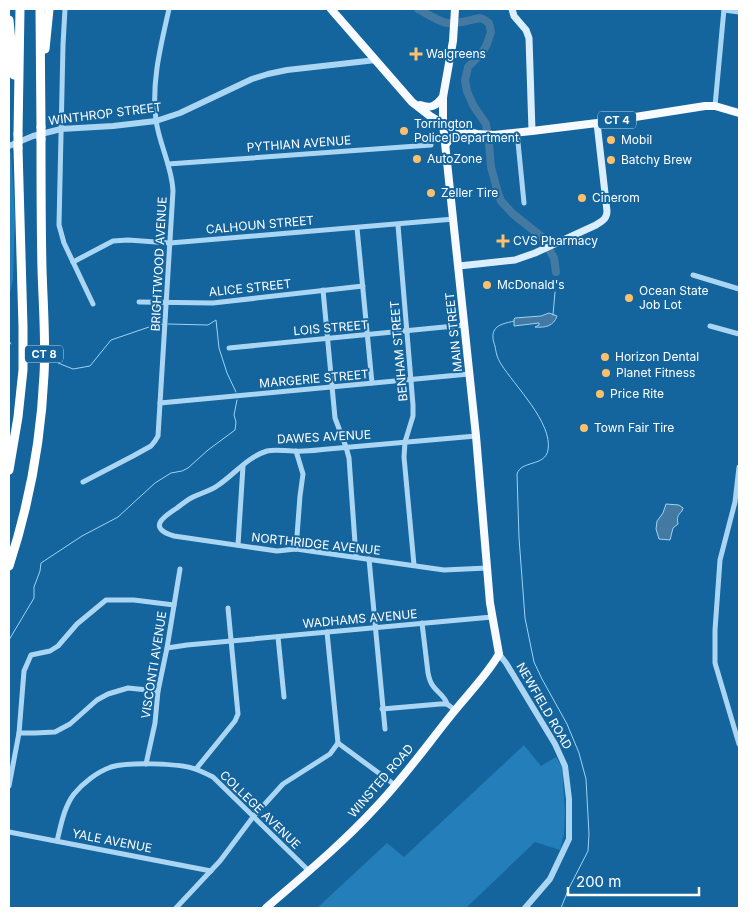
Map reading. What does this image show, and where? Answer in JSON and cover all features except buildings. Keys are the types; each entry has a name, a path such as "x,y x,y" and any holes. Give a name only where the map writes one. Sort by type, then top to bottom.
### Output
{"highway":[{"name":"CT 8","path":"9,470 18,417 23,370 23,327 13,147 18,130 20,9"},
{"name":"CT 8","path":"9,566 21,525 36,452 44,375 40,9"},
{"path":"41,97 48,9"},
{"path":"9,20 18,130"}],"main road":[{"name":"CT 4","path":"330,9 412,102 443,124 464,131 494,135 597,123 705,106 716,106 739,113"},
{"name":"MAIN STREET","path":"455,9 454,41 443,97 443,124 476,436 487,568 498,654"},
{"path":"512,9 514,16 526,30 529,38 532,131"},
{"path":"412,102 431,107 439,103 443,97"},
{"path":"459,266 515,260 555,244 596,225 606,218 607,211 597,123"},
{"path":"446,144 455,135 464,131"},
{"name":"WINSTED ROAD","path":"266,908 309,871 375,808 491,666 498,654"}],"street":[{"path":"65,9 59,225 64,243 93,304"},
{"name":"BRIGHTWOOD AVENUE","path":"83,482 151,446 158,436 173,180 156,121 154,85 169,9"},
{"path":"716,106 724,10 739,12"},
{"name":"WINTHROP STREET","path":"13,147 33,136 61,129 115,126 156,121 180,113 268,74 287,70 376,60"},
{"path":"517,132 524,203"},
{"name":"PYTHIAN AVENUE","path":"168,164 431,145"},
{"name":"CALHOUN STREET","path":"73,262 113,241 170,242 454,219"},
{"name":"BENHAM STREET","path":"398,224 414,405 413,416 405,442 404,457 414,565"},
{"path":"357,228 372,383"},
{"path":"693,275 739,289"},
{"name":"ALICE STREET","path":"139,302 213,303 363,286"},
{"path":"323,290 335,418 349,458 356,557"},
{"name":"LOIS STREET","path":"229,348 465,326"},
{"path":"710,326 739,334"},
{"name":"MARGERIE STREET","path":"160,403 469,374"},
{"name":"DAWES AVENUE","path":"164,517 193,497 213,489 254,456 268,451 296,451 476,436"},
{"path":"296,451 303,474 296,549"},
{"path":"238,545 243,466"},
{"path":"739,467 735,502 720,560 715,630 715,663 739,744"},
{"name":"NORTHRIDGE AVENUE","path":"164,517 159,526 161,531 174,536 277,551 296,549 444,570 487,568"},
{"path":"369,559 385,729"},
{"name":"VISCONTI AVENUE","path":"146,764 155,723 158,691 180,569"},
{"path":"9,786 19,733 24,671 31,655 50,651 58,646 77,624 106,600 134,600 174,605"},
{"path":"196,769 236,722 238,714 228,608"},
{"name":"WADHAMS AVENUE","path":"167,648 492,616"},
{"path":"422,623 430,681 446,700 447,704 455,710"},
{"path":"176,908 220,861 253,817 283,784 330,754 338,744 327,632"},
{"path":"278,637 284,697"},
{"name":"NEWFIELD ROAD","path":"498,654 506,663 555,744 565,766 569,799 569,839 550,879 525,908"},
{"path":"19,733 55,732 70,724 97,700 108,694 128,688 158,691"},
{"path":"382,709 447,704"},
{"path":"338,744 394,785"},
{"name":"COLLEGE AVENUE","path":"57,841 64,812 73,795 98,773 112,767 127,765 177,765 196,769 213,777 309,871"},
{"name":"YALE AVENUE","path":"9,832 211,871"}],"shaded area":[{"path":"11,152 15,218 13,280 9,297 9,154"},
{"path":"549,313 557,316 549,326 535,327 539,323 514,326 515,318 541,316"},
{"path":"666,504 679,505 683,508 678,517 678,524 673,528 670,540 659,539 656,529 657,521 663,513"},
{"path":"524,745 541,766 556,757 562,767 565,812 564,834 560,850 535,842 466,908 317,908 387,843 404,857"}],"waterway":[{"path":"418,9 447,23 480,18 489,23 491,32 487,44 482,53 468,67 465,80 467,91 473,105 486,124 491,167 501,201 513,214 542,237 554,258 556,272"},
{"path":"553,315 555,292"},
{"path":"168,324 208,325 216,320 219,348 227,373 236,392"},
{"path":"514,321 500,325 495,329 493,338 497,355 501,364 539,416 548,439 546,455 542,459 523,467 517,474 519,538 525,618 534,662 567,724 579,753 586,779 588,851 561,908"},
{"path":"58,363 73,369 90,366 111,340 152,326 164,324"},
{"path":"9,640 34,598 34,587 41,563 82,536 118,517 155,483 171,473 188,468 235,430 236,422 234,415 237,400"}],"place":[{"name":"Walgreens","path":"416,54"},
{"name":"Torrington Police Department","path":"404,131"},
{"name":"Mobil","path":"611,140"},
{"name":"AutoZone","path":"417,159"},
{"name":"Batchy Brew","path":"611,160"},
{"name":"Zeller Tire","path":"431,193"},
{"name":"Cinerom","path":"582,198"},
{"name":"CVS Pharmacy","path":"503,241"},
{"name":"McDonald's","path":"487,285"},
{"name":"Ocean State Job Lot","path":"629,298"},
{"name":"Horizon Dental","path":"605,357"},
{"name":"Planet Fitness","path":"606,373"},
{"name":"Price Rite","path":"600,394"},
{"name":"Town Fair Tire","path":"584,428"}]}
